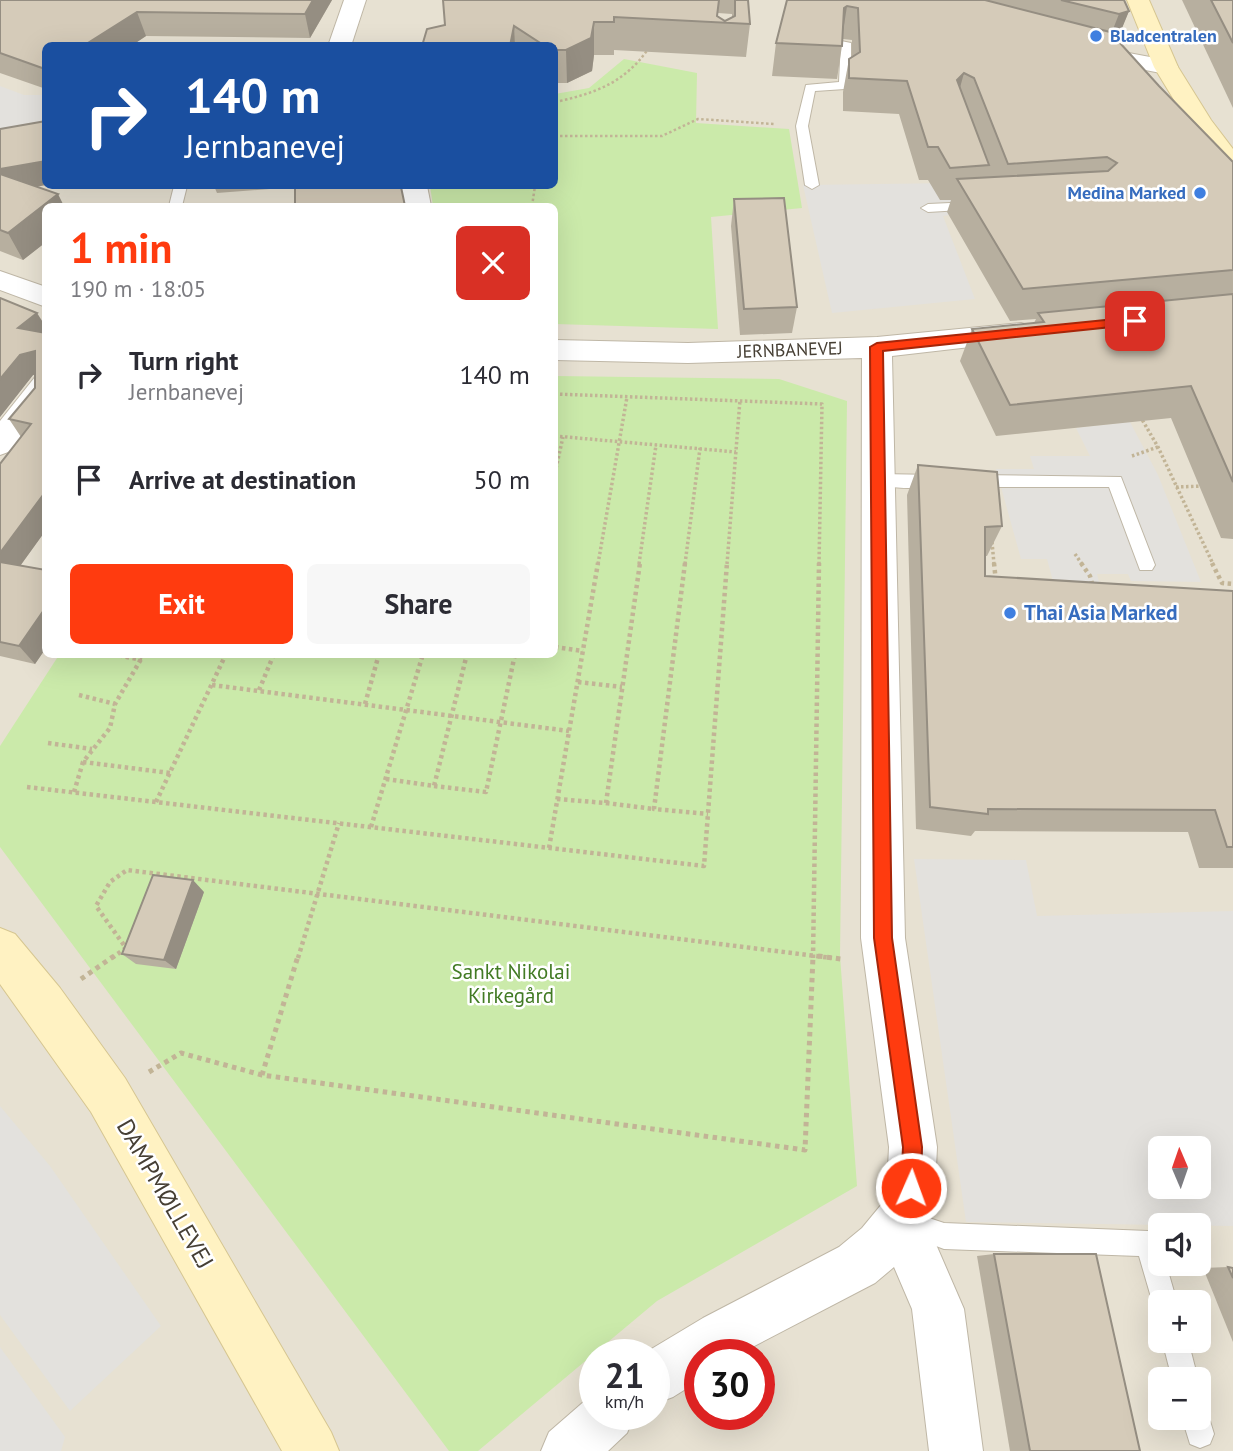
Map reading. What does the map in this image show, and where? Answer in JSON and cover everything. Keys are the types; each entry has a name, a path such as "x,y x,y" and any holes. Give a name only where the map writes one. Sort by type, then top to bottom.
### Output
{"street":[{"path":"340,42 355,0"},
{"path":"1138,0 1166,67 1200,123 1233,167"},
{"path":"1062,46 1114,59 1166,67"},
{"path":"0,280 42,296"},
{"name":"JERNBANEVEJ","path":"558,350 688,353 877,347 1050,330"},
{"path":"670,1368 721,1336 857,1265 880,1246 901,1220 911,1188 912,1147 883,938 877,347"},
{"path":"0,443 42,390"},
{"name":"DAMPMØLLEVEJ","path":"0,949 44,1004 108,1095 312,1451"},
{"path":"901,1220 938,1309 956,1451"},
{"path":"568,1451 591,1430"}],"lane":[{"path":"812,185 802,126 810,88 845,85 845,43"},
{"path":"928,208 990,204"},
{"path":"879,480 1115,481 1146,565"},
{"path":"901,1220 944,1236 1148,1244 1161,1290"}],"path":[{"path":"558,101 586,96 618,81 638,66 649,47"},
{"path":"558,136 662,136 698,119 802,126"},
{"path":"108,1095 181,1053 262,1076 805,1150 813,956 822,404 558,394"},
{"path":"549,848 627,397"},
{"path":"27,787 704,866 740,401"},
{"path":"1139,415 1228,594"},
{"path":"558,436 736,452"},
{"path":"558,460 563,437"},
{"path":"606,803 656,445"},
{"path":"654,809 700,448"},
{"path":"1177,487 1210,486"},
{"path":"991,537 996,587"},
{"path":"1075,554 1090,576 1097,597"},
{"path":"1222,583 1233,584"},
{"path":"558,648 583,651"},
{"path":"74,792 83,762 110,728 115,704 142,658"},
{"path":"156,802 224,658"},
{"path":"259,690 272,658"},
{"path":"365,704 378,658"},
{"path":"371,827 422,658"},
{"path":"434,786 466,658"},
{"path":"386,779 486,792 514,658"},
{"path":"578,682 622,687"},
{"path":"212,685 569,731"},
{"path":"79,695 115,704"},
{"path":"48,743 92,749"},
{"path":"83,762 170,773"},
{"path":"557,799 708,814"},
{"path":"262,1076 338,823"},
{"path":"44,1004 125,948 96,906 110,882 127,870 887,965"}],"shaded area":[{"path":"0,0 1233,0 1233,1451 0,1451"},
{"path":"0,86 24,95 42,95 42,122 0,131"},
{"path":"956,183 966,212 943,216 975,299 832,313 803,185"},
{"path":"1130,422 1158,475 1201,582 1131,581 1128,574 1097,574 1099,582 1053,581 1047,559 1021,559 996,469 1034,469 1030,456 1090,456 1076,428"},
{"path":"914,859 1026,860 1037,916 1233,911 1233,1226 1211,1226 1211,1213 1148,1213 1148,1225 966,1222"},
{"path":"0,1106 50,1166 161,1326 70,1411 0,1315"},
{"path":"0,1347 65,1437 61,1451 0,1451"}],"green space":[{"path":"624,59 697,73 696,123 789,129 802,208 711,217 718,329 558,324 558,203 433,203 430,189 558,189 558,93 589,88"},
{"name":"Sankt Nikolai Kirkegård","path":"558,376 779,379 847,401 840,956 857,1186 657,1301 612,1339 579,1339 579,1366 478,1451 449,1451 0,847 0,746 57,658 558,658"}],"building":[{"path":"0,0 313,0 305,14 137,12 89,42 42,42 42,68 0,53"},
{"path":"443,0 719,0 717,16 725,21 735,16 735,0 748,0 750,24 614,17 614,22 594,22 591,38 566,50 558,50 558,42 539,42 514,26 511,42 423,42 427,29 445,25"},
{"path":"787,0 985,0 1110,32 1233,162 1233,270 1023,289 957,179 1108,171 1117,163 1107,157 1008,164 974,78 964,73 957,80 989,165 950,168 938,147 928,147 907,81 849,78 849,59 860,52 858,8 844,8 842,46 776,43"},
{"path":"1061,0 1124,0 1129,11 1119,14"},
{"path":"1211,0 1233,0 1233,43"},
{"path":"42,122 42,162 0,169 0,129"},
{"path":"0,174 58,194 46,203 42,203 42,206 8,233 0,230"},
{"path":"295,189 401,189 404,203 295,203"},
{"path":"784,198 797,307 744,309 734,199"},
{"path":"1233,294 1233,482 1191,386 1010,405 972,329 1044,322 1038,313"},
{"path":"0,298 37,313 18,328 42,332 42,496 0,553 0,464 31,424 9,419 35,388 35,351 20,355 0,379"},
{"path":"918,465 997,472 1002,526 985,527 985,576 1233,591 1233,847 1227,847 1215,810 988,809 988,814 930,807"},
{"path":"0,562 42,569 42,613 19,646 0,642"},
{"path":"153,875 193,880 164,960 122,954"},
{"path":"994,1254 1096,1254 1140,1451 1030,1451"}],"place":[{"name":"Bladcentralen","path":"1096,36"},
{"name":"Medina Marked","path":"1200,193"},
{"name":"Thai Asia Marked","path":"1010,613"}],"route":[{"path":"911,1188 912,1147 883,938 877,347 1135,321"}]}
